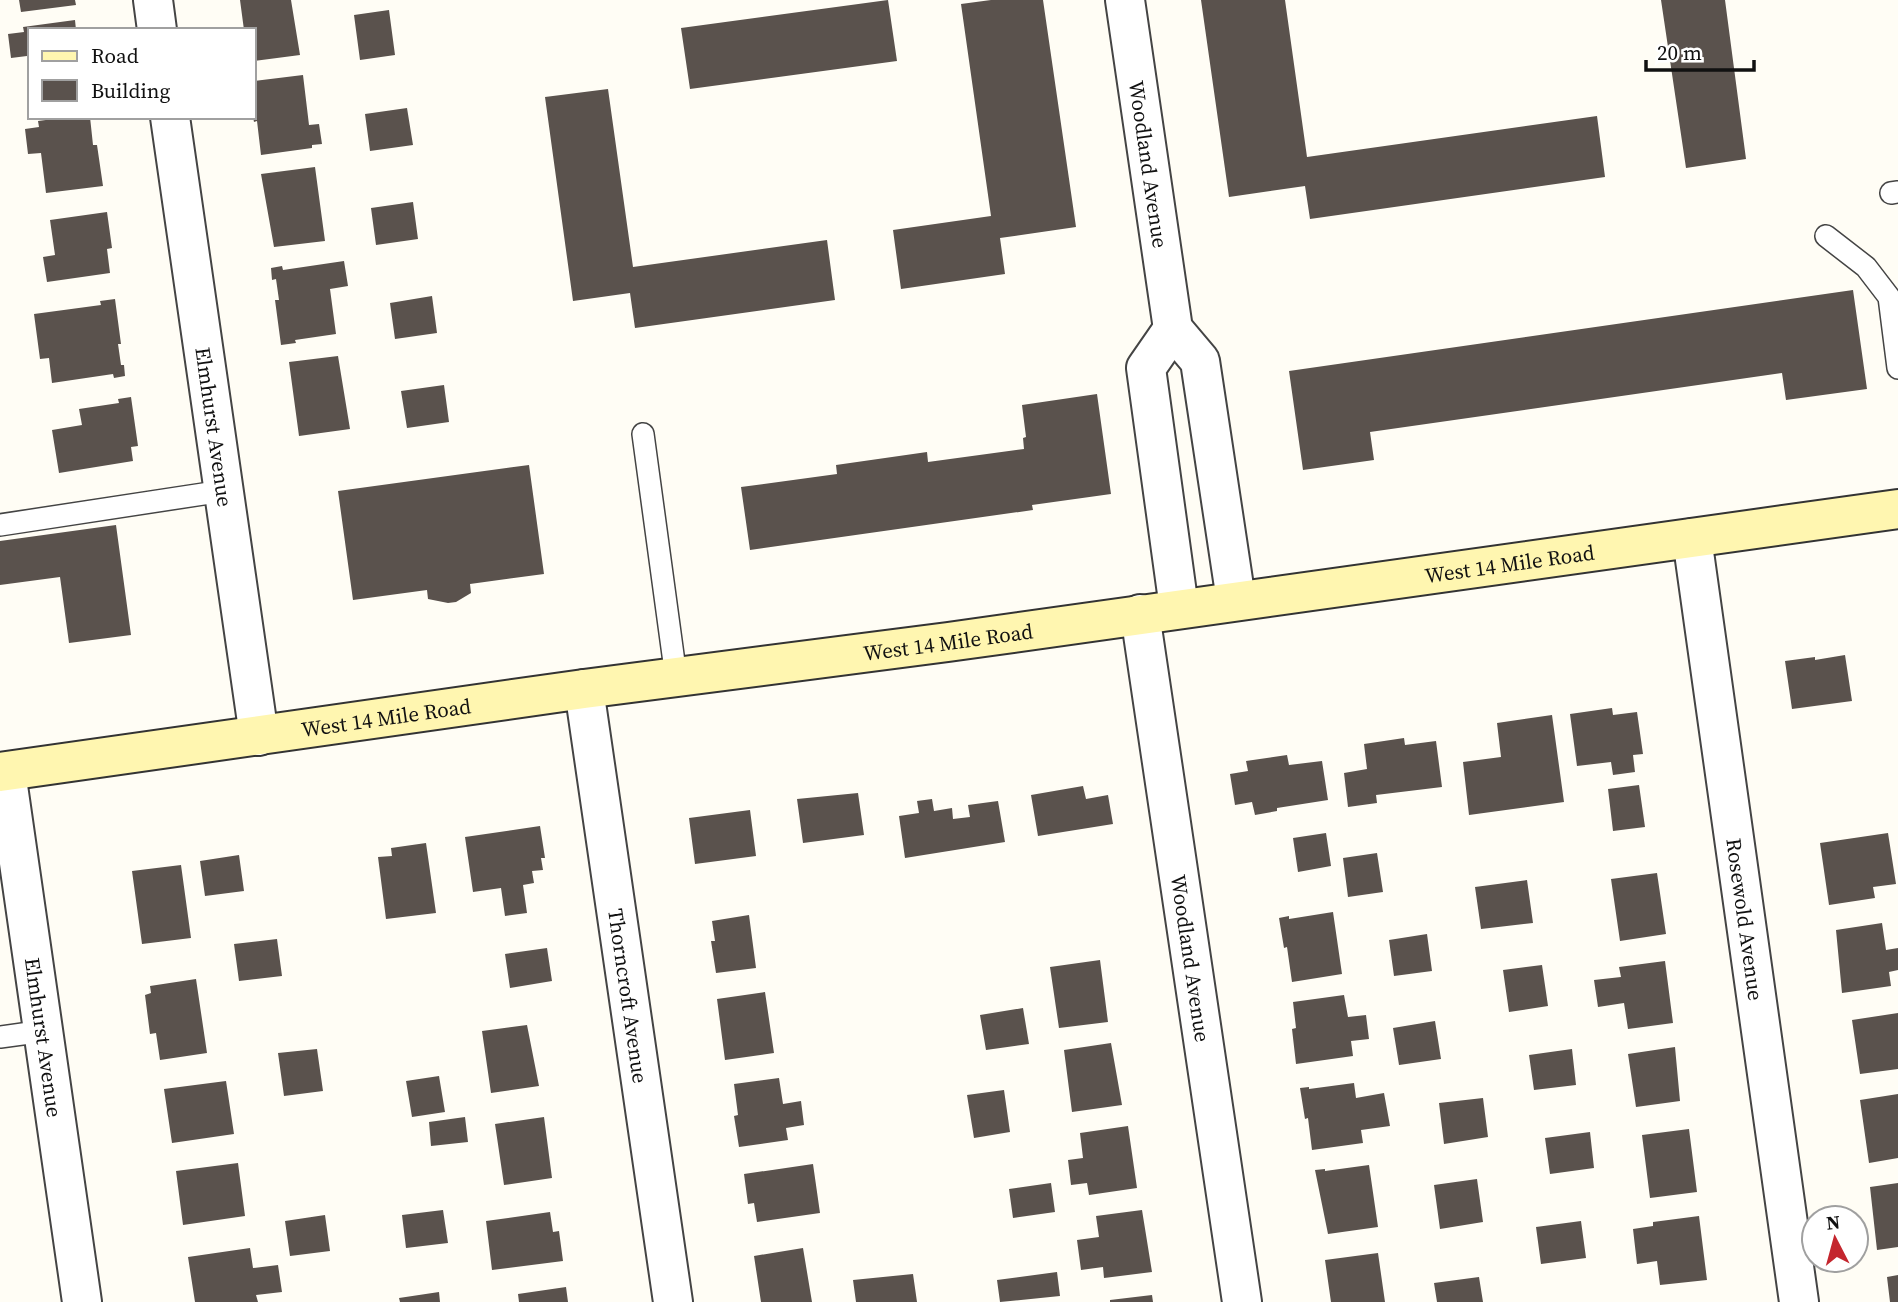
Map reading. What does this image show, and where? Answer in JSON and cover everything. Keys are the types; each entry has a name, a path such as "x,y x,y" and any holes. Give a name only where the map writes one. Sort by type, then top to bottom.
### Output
{"main road":[{"name":"West 14 Mile Road","path":"3,772 584,689 1898,509"}],"street":[{"path":"153,0 157,28"},
{"name":"Woodland Avenue","path":"1125,0 1173,329"},
{"name":"Elmhurst Avenue","path":"170,119 259,736"},
{"path":"1179,608 1146,368 1173,329 1200,361 1236,600"},
{"name":"Rosewold Avenue","path":"1692,538 1799,1302"},
{"name":"Woodland Avenue","path":"1140,614 1242,1302"},
{"name":"Thorncroft Avenue","path":"584,689 673,1302"},
{"name":"Elmhurst Avenue","path":"3,772 44,1031 82,1302"}],"lane":[{"path":"1826,236 1866,267 1889,297 1898,368"},
{"path":"643,434 676,677"},
{"path":"0,525 223,491"},
{"path":"0,1037 44,1031"}],"building":[{"path":"19,0 75,0 76,5 21,12"},
{"path":"240,0 291,0 300,55 256,61 256,28 244,28"},
{"path":"888,0 897,61 690,89 681,28"},
{"path":"991,0 1043,0 1076,227 1000,238 1005,274 901,289 893,230 991,216 961,4"},
{"path":"1201,0 1285,0 1307,157 1597,116 1605,177 1310,219 1305,186 1229,197"},
{"path":"1661,0 1725,0 1746,159 1686,168"},
{"path":"389,10 395,55 360,60 354,15"},
{"path":"75,20 76,28 28,28 28,58 27,56 11,58 8,34 24,32 23,27"},
{"path":"303,75 309,125 319,124 322,144 312,145 312,148 261,155 257,121 254,122 253,119 256,119 256,81"},
{"path":"608,89 633,267 827,240 835,300 635,328 630,293 573,301 545,97"},
{"path":"407,108 413,145 370,151 365,114"},
{"path":"90,119 93,145 97,145 103,186 46,193 41,153 28,154 25,129 39,127 38,121"},
{"path":"315,167 325,241 274,247 261,174"},
{"path":"413,202 418,239 376,245 371,208"},
{"path":"107,212 112,248 107,249 110,273 47,282 43,257 55,255 50,220"},
{"path":"344,261 348,286 330,289 336,334 295,340 296,343 281,345 275,300 279,300 276,279 272,280 271,268 282,266 283,270"},
{"path":"1853,290 1867,389 1786,400 1782,373 1370,432 1374,460 1303,470 1289,371"},
{"path":"432,296 437,333 395,339 390,303"},
{"path":"115,299 121,344 118,344 125,376 114,378 113,374 52,383 49,358 40,359 34,314 101,305 100,301"},
{"path":"338,356 350,429 299,436 289,362"},
{"path":"444,385 449,422 407,428 401,391"},
{"path":"1097,394 1111,494 1032,505 1033,510 750,550 741,487 837,474 836,465 927,452 928,462 1024,449 1023,438 1026,437 1022,405"},
{"path":"131,397 138,446 131,447 133,461 59,473 52,430 82,425 79,409 119,403 118,399"},
{"path":"529,465 544,574 470,584 471,593 456,602 428,599 427,590 353,600 338,491"},
{"path":"116,525 131,635 69,643 60,577 0,585 0,541"},
{"path":"1845,655 1852,701 1792,709 1785,661"},
{"path":"1612,708 1613,715 1637,712 1643,754 1633,755 1635,772 1613,775 1611,762 1577,766 1570,714"},
{"path":"1552,715 1564,802 1469,815 1463,762 1501,757 1497,723"},
{"path":"1404,738 1405,745 1436,741 1442,787 1376,795 1377,803 1348,807 1344,773 1367,769 1364,744"},
{"path":"1287,755 1289,765 1322,761 1328,800 1277,808 1277,811 1255,815 1252,802 1235,805 1230,774 1248,771 1246,761"},
{"path":"1639,785 1645,827 1613,831 1608,789"},
{"path":"1083,786 1086,799 1108,795 1113,824 1038,836 1031,795"},
{"path":"858,793 864,835 803,843 797,799"},
{"path":"932,799 934,811 952,808 953,819 970,817 968,805 998,801 1005,842 905,858 899,816 919,813 917,801"},
{"path":"750,810 756,856 695,864 689,818"},
{"path":"540,826 545,858 541,858 543,870 532,871 534,883 523,885 527,913 505,916 501,888 473,892 465,837"},
{"path":"1326,833 1331,866 1298,872 1293,838"},
{"path":"1888,833 1896,884 1873,887 1875,898 1829,905 1820,843"},
{"path":"426,843 436,913 386,919 378,857 392,856 391,848"},
{"path":"1377,853 1383,892 1348,897 1343,858"},
{"path":"239,855 244,891 205,896 200,861"},
{"path":"181,865 191,938 142,944 132,871"},
{"path":"1657,873 1666,934 1620,941 1611,879"},
{"path":"1527,880 1533,923 1481,929 1475,887"},
{"path":"1333,912 1342,974 1292,982 1279,918"},
{"path":"749,915 756,968 716,973 711,941 715,941 712,921"},
{"path":"1882,923 1886,950 1898,948 1898,970 1889,972 1891,986 1842,993 1836,930"},
{"path":"1427,934 1432,971 1394,976 1389,940"},
{"path":"277,939 282,976 239,981 234,944"},
{"path":"547,948 552,981 510,988 505,954"},
{"path":"1100,960 1108,1022 1059,1028 1050,967"},
{"path":"1665,961 1673,1023 1628,1029 1624,1003 1598,1007 1594,980 1621,977 1619,967"},
{"path":"1542,965 1548,1006 1509,1012 1503,970"},
{"path":"196,979 207,1053 160,1060 156,1033 150,1034 145,995 151,993 150,986"},
{"path":"765,992 774,1053 725,1060 717,999"},
{"path":"1344,995 1348,1017 1366,1015 1369,1039 1351,1041 1353,1056 1296,1064 1292,1029 1296,1028 1293,1002"},
{"path":"1023,1008 1029,1044 986,1050 980,1015"},
{"path":"1898,1013 1898,1069 1860,1074 1852,1020"},
{"path":"1435,1021 1441,1059 1399,1065 1393,1028"},
{"path":"527,1025 539,1086 491,1093 482,1031"},
{"path":"1111,1043 1122,1105 1072,1112 1064,1050"},
{"path":"1675,1047 1680,1101 1636,1107 1628,1054"},
{"path":"317,1049 323,1091 284,1096 278,1053"},
{"path":"1572,1049 1576,1085 1534,1090 1529,1055"},
{"path":"439,1076 445,1112 412,1117 406,1081"},
{"path":"779,1078 783,1104 801,1101 804,1125 786,1128 788,1140 739,1147 734,1116 738,1115 734,1084"},
{"path":"226,1081 234,1134 172,1143 164,1089"},
{"path":"1354,1083 1356,1098 1384,1093 1390,1126 1361,1130 1363,1143 1312,1150 1308,1118 1305,1119 1300,1088"},
{"path":"1004,1090 1010,1132 974,1138 967,1095"},
{"path":"1898,1094 1898,1158 1869,1163 1860,1100"},
{"path":"1483,1098 1488,1137 1444,1144 1439,1103"},
{"path":"465,1117 468,1142 431,1146 429,1122"},
{"path":"544,1117 552,1178 504,1185 495,1124"},
{"path":"1128,1126 1137,1188 1089,1195 1087,1183 1071,1185 1068,1160 1083,1158 1080,1133"},
{"path":"1689,1129 1697,1192 1650,1198 1642,1135"},
{"path":"1590,1132 1594,1168 1550,1174 1545,1138"},
{"path":"238,1163 245,1216 183,1225 176,1171"},
{"path":"813,1164 820,1213 757,1222 754,1203 748,1204 744,1174"},
{"path":"1369,1165 1378,1227 1328,1234 1315,1170"},
{"path":"1477,1179 1483,1222 1440,1229 1434,1185"},
{"path":"1051,1183 1055,1212 1013,1218 1009,1189"},
{"path":"1898,1183 1898,1247 1877,1250 1870,1187"},
{"path":"443,1210 448,1243 406,1248 402,1215"},
{"path":"1142,1210 1152,1272 1104,1278 1103,1267 1081,1270 1077,1240 1099,1237 1096,1216"},
{"path":"550,1212 553,1232 559,1231 563,1261 492,1270 486,1221"},
{"path":"325,1215 330,1251 290,1256 285,1221"},
{"path":"1699,1216 1707,1280 1660,1285 1657,1261 1637,1264 1633,1229 1653,1226 1653,1222"},
{"path":"1581,1221 1586,1258 1541,1264 1536,1227"},
{"path":"250,1248 253,1268 278,1265 282,1292 256,1295 258,1302 195,1302 188,1257"},
{"path":"803,1248 812,1302 761,1302 754,1256"},
{"path":"1378,1253 1385,1302 1331,1302 1325,1260"},
{"path":"1057,1272 1060,1296 1000,1302 997,1280"},
{"path":"913,1274 917,1302 856,1302 853,1280"},
{"path":"1898,1275 1898,1302 1890,1302 1887,1277"},
{"path":"1479,1277 1483,1302 1437,1302 1434,1283"},
{"path":"566,1287 568,1302 519,1302 518,1294"},
{"path":"439,1292 440,1302 400,1302 399,1298"},
{"path":"1152,1295 1153,1302 1110,1302 1110,1300"}]}
